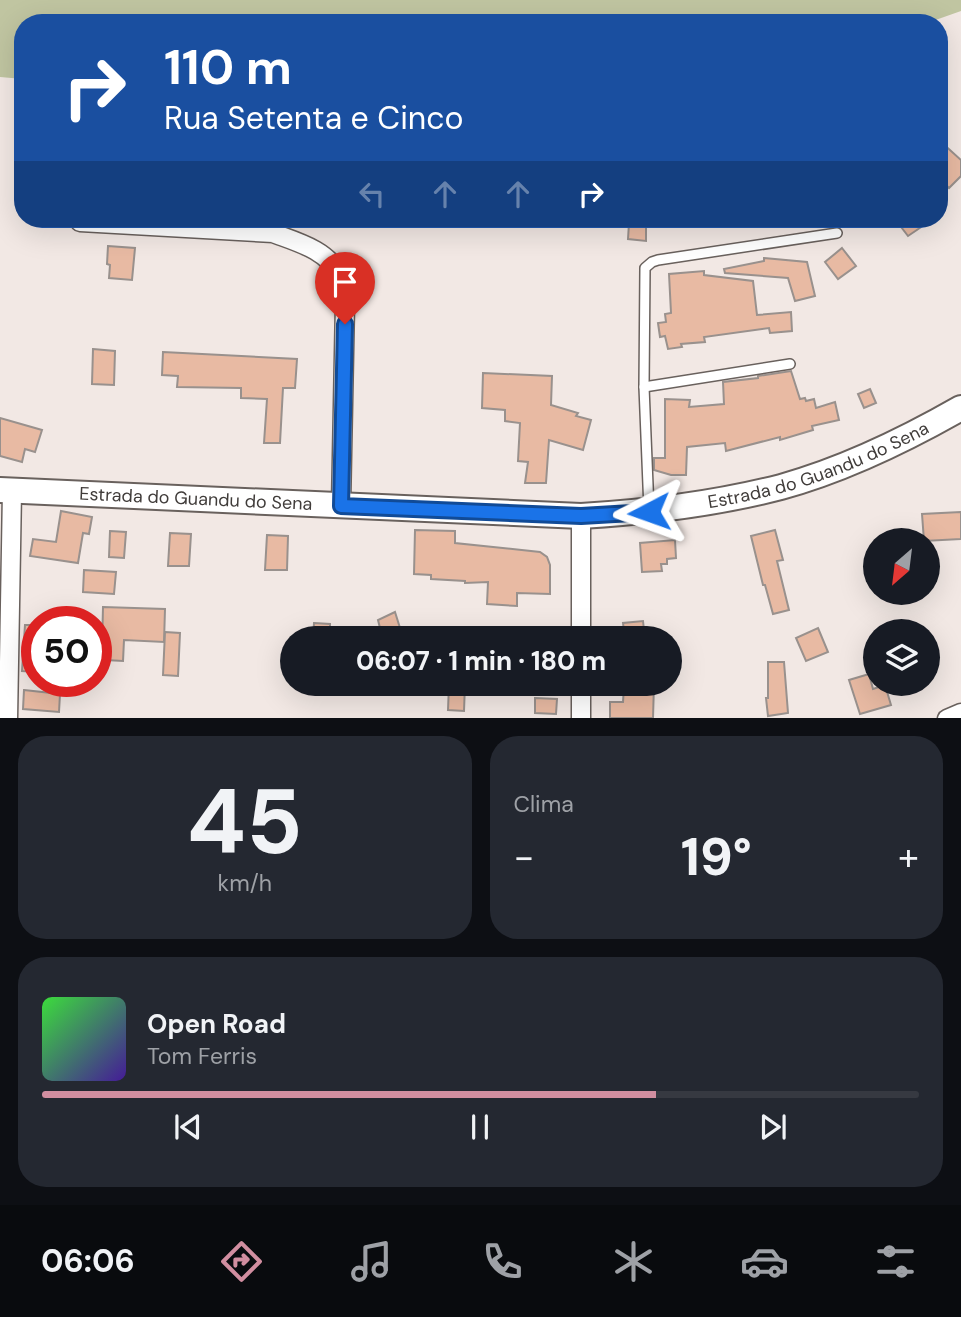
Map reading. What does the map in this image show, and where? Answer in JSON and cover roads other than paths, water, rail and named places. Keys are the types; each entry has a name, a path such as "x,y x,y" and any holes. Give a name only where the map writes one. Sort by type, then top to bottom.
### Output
{"main road":[{"name":"Estrada do Guandu do Sena","path":"6,491 581,516 649,512 783,486 847,464 961,408"}],"street":[{"path":"185,228 273,233 303,244 324,256 339,274 345,303 341,506"},
{"path":"6,491 8,718"},
{"path":"581,516 581,626"},
{"path":"581,696 581,718"}],"lane":[{"path":"649,512 643,277 648,265 658,260 837,233"},
{"path":"644,387 790,364"}]}
